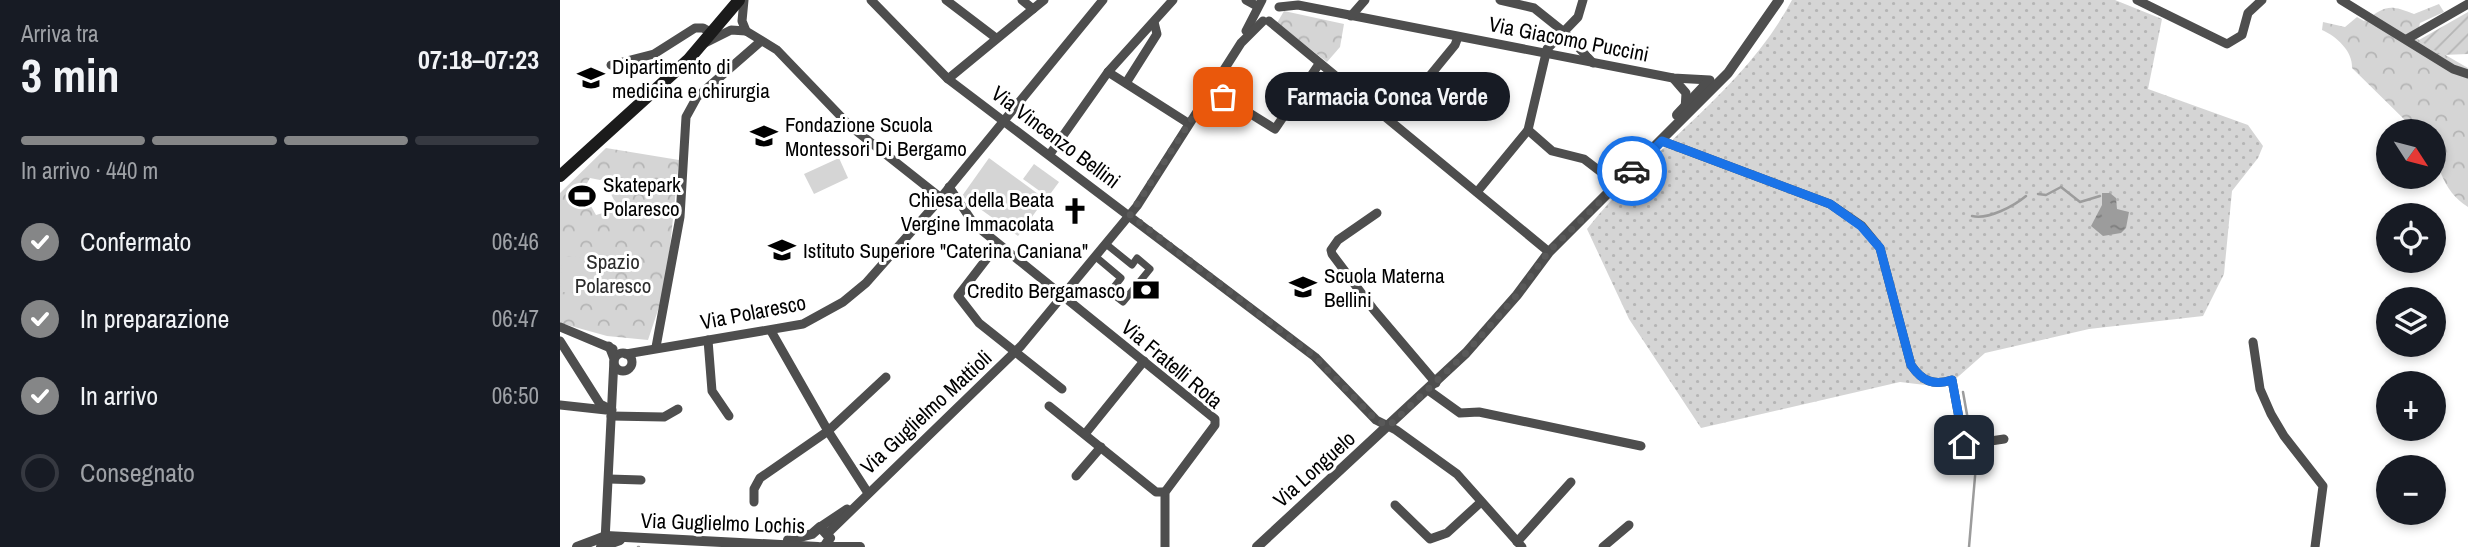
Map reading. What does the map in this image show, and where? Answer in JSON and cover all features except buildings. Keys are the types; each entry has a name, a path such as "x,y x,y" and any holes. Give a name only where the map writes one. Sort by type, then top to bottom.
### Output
{"main road":[{"path":"560,176 703,44 739,1"}],"street":[{"name":"Via Vincenzo Bellini","path":"871,0 948,79 1315,357 1376,420 1389,426 1457,474 1519,545"},
{"path":"946,0 996,38"},
{"path":"1022,0 1033,9"},
{"path":"948,79 1044,0"},
{"name":"Via Polaresco","path":"614,361 617,355 645,349 803,324 843,302 866,283 941,198 1103,0"},
{"path":"1050,154 1108,72 1173,0"},
{"path":"1246,0 1258,6 1266,21 1549,251"},
{"path":"1351,16 1365,0"},
{"path":"1500,0 1534,8 1564,32 1593,63"},
{"path":"1477,192 1528,131 1546,55 1578,17 1583,0"},
{"name":"Via Longuelo","path":"1257,547 1432,387 1508,306 1549,251 1728,73 1779,0"},
{"path":"2137,0 2224,44 2234,42 2242,35 2250,10 2262,0"},
{"path":"2341,0 2453,69 2468,74"},
{"path":"739,1 746,31 777,50 850,126 941,198"},
{"name":"Via Giacomo Puccini","path":"1266,21 1277,16 1275,4 1298,5 1673,78 1710,80 1728,73"},
{"path":"2407,39 2468,4"},
{"name":"Via Guglielmo Mattioli","path":"779,543 821,540 1015,353 1130,215 1241,43 1258,6"},
{"name":"Via Guglielmo Mattioli","path":"1241,43 1266,21"},
{"path":"1126,83 1157,34 1154,22"},
{"path":"611,65 654,54 695,28 704,28 712,33"},
{"path":"703,44 731,30 746,31"},
{"name":"Via Giacomo Puccini","path":"1414,94 1455,45 1458,37"},
{"path":"656,347 680,217 686,117 697,97 760,42"},
{"path":"1211,89 1275,129 1319,64"},
{"path":"1108,72 1188,123"},
{"name":"Via Giacomo Puccini","path":"1673,78 1684,89 1686,104"},
{"name":"Via Longuelo","path":"1643,159 1686,104 1710,80"},
{"path":"1675,127 1686,104"},
{"path":"1528,131 1552,151 1584,159 1610,179"},
{"path":"1662,141 1830,204 1861,226 1880,248 1911,365 1920,377 1931,383 1952,380 1964,445 2004,439"},
{"name":"Via Fratelli Rota","path":"949,187 974,224 1216,421 1166,492"},
{"path":"1377,213 1338,240 1331,250 1432,387 1460,414 1479,412 1641,446"},
{"name":"Via Guglielmo Mattioli","path":"998,244 958,296 979,323 1015,353"},
{"path":"1096,257 1121,278 1110,292 1123,302 1150,269 1138,258 1132,265 1106,244"},
{"path":"560,327 625,354 632,360 629,368"},
{"path":"771,331 774,341 865,495"},
{"path":"708,340 712,391 729,416"},
{"path":"560,341 600,404 612,413"},
{"path":"2253,342 2258,382 2271,414 2284,436 2323,486 2315,547"},
{"path":"609,346 619,370 629,368"},
{"path":"613,385 645,349"},
{"path":"1015,353 1062,389"},
{"path":"605,542 614,361"},
{"path":"1085,434 1144,361"},
{"path":"754,502 754,489 760,478 828,431 886,377"},
{"path":"560,405 664,417 678,409"},
{"path":"1049,406 1156,492 1166,492 1165,547"},
{"path":"1076,476 1101,447"},
{"path":"609,479 641,480"},
{"path":"1519,545 1571,482"},
{"path":"1395,505 1430,540 1447,533 1481,502"},
{"path":"1604,547 1629,525"},
{"name":"Via Guglielmo Lochis","path":"605,542 627,539 779,543"},
{"name":"Via Guglielmo Lochis","path":"821,540 842,546 860,547"},
{"path":"577,547 605,542"},
{"path":"590,547 605,542"}],"green space":[{"path":"1792,0 2115,0 2162,19 2148,89 2248,125 2263,146 2258,158 2232,191 2224,274 2203,316 2089,329 1985,353 1951,383 1934,386 1900,382 1701,428 1629,319 1587,229 1638,172 1748,63 1772,33"},
{"path":"2439,4 2444,12 2420,23 2416,38 2468,68 2468,207 2446,184 2446,119 2404,119 2352,68 2350,56 2343,45 2322,30 2323,22 2345,27 2357,17 2364,21 2388,8 2414,14"},
{"path":"1284,11 1344,24 1340,47 1327,62 1277,23"},
{"path":"2468,12 2468,54 2442,55 2419,40"},
{"name":"Spazio Polaresco","path":"606,148 679,160 666,286 648,340 607,336 560,323 560,193","holes":["609,176 614,182 610,192 616,204 613,210 596,215 587,199 577,202 575,195 582,192 590,178 600,180"]},
{"path":"839,158 848,178 814,194 804,174"},
{"path":"989,158 1045,199 1018,236 962,196"},
{"path":"1034,164 1059,182 1048,197 1023,179"},
{"path":"562,256 609,259 607,294 560,292"}],"water":[{"path":"2102,193 2110,193 2116,198 2117,209 2129,212 2126,228 2121,233 2103,236 2091,226 2102,205"}],"waterway":[{"path":"2038,194 2046,195 2061,187 2080,202 2100,196"},
{"path":"1972,216 1993,214 2026,196"},
{"path":"1963,392 1976,465 1969,547"}],"way so far":[{"path":"1223,97 1211,89 1130,215 1315,357 1376,420 1389,426 1466,353 1517,295 1549,251 1632,171"}],"place":[{"name":"Dipartimento di medicina e chirurgia","path":"591,78"},
{"name":"Farmacia Conca Verde","path":"1223,97"},
{"name":"Fondazione Scuola Montessori Di Bergamo","path":"764,136"},
{"name":"Skatepark Polaresco","path":"582,196"},
{"name":"Chiesa della Beata Vergine Immacolata","path":"1075,211"},
{"name":"Istituto Superiore \"Caterina Caniana\"","path":"782,250"},
{"name":"Scuola Materna Bellini","path":"1303,287"},
{"name":"Credito Bergamasco","path":"1146,290"}],"route":[{"path":"1632,171 1662,141 1830,204 1861,226 1880,248 1911,365 1920,377 1931,383 1941,384 1952,380 1964,445"}]}
